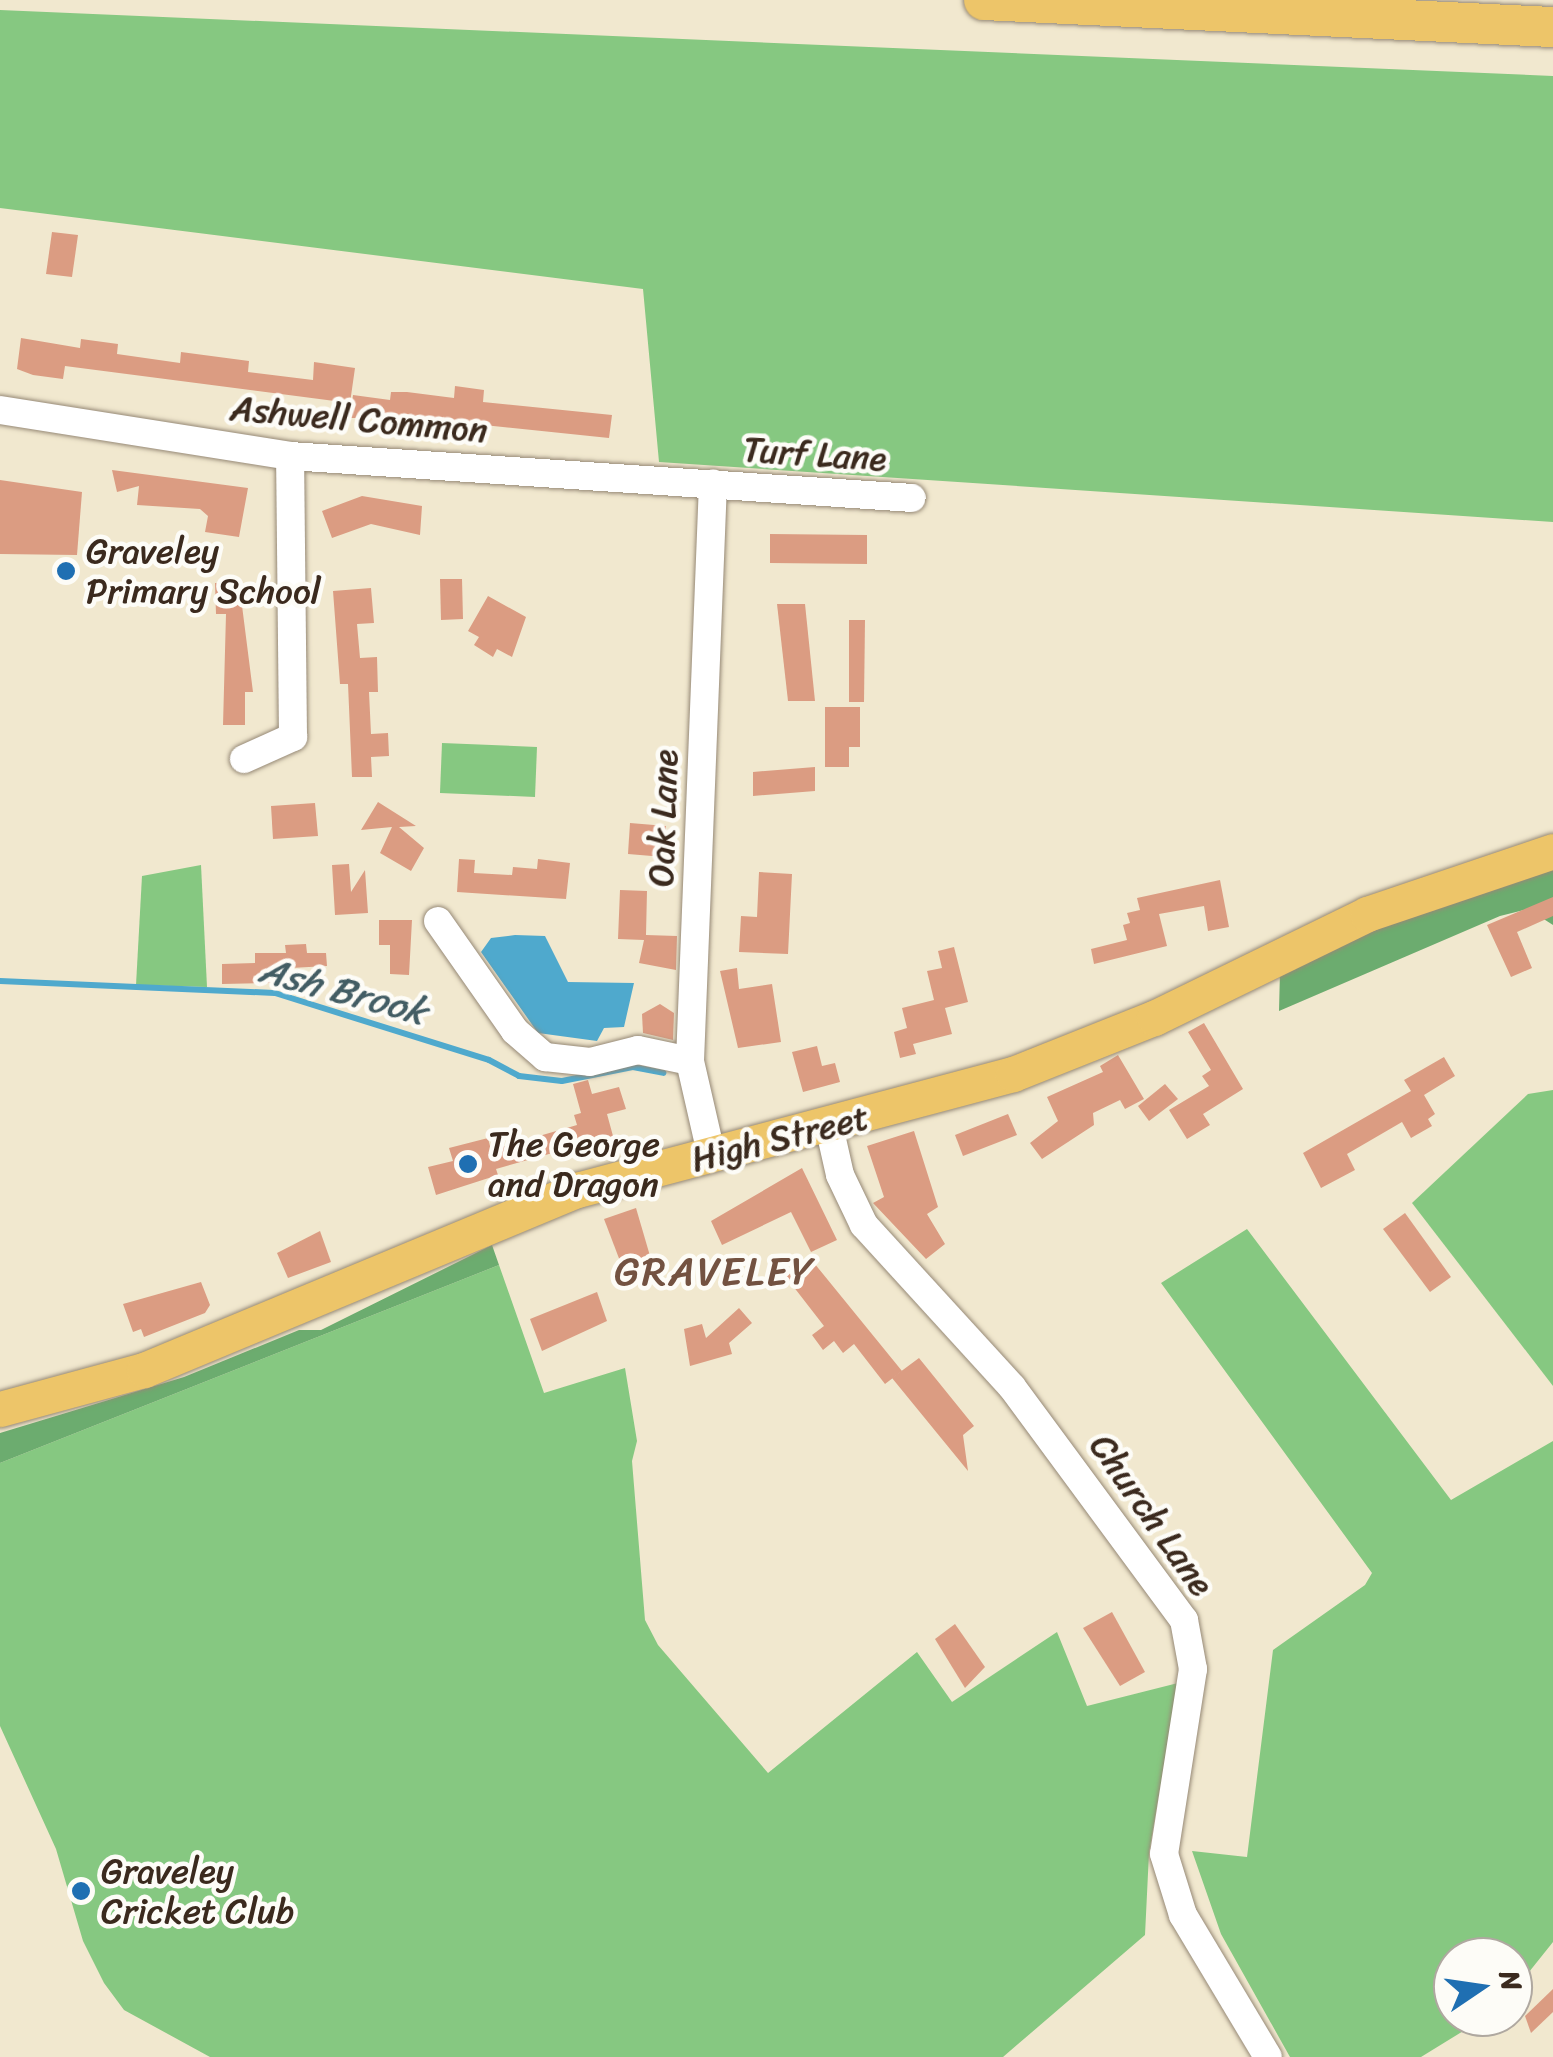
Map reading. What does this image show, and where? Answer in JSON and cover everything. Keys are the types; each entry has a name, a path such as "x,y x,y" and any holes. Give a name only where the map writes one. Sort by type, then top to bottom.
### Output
{"highway":[{"path":"984,0 1553,27"}],"main road":[{"name":"High Street","path":"0,1408 144,1370 520,1209 1013,1074 1154,1018 1367,914 1553,850"}],"street":[{"name":"Ashwell Common","path":"0,410 290,456 714,484"},
{"path":"244,759 294,737 286,603 290,456"},
{"name":"Turf Lane","path":"714,484 912,498"},
{"name":"Oak Lane","path":"711,1154 690,1062 714,484"},
{"path":"438,921 515,1031 545,1057 590,1062 638,1050 690,1062"},
{"name":"Church Lane","path":"829,1126 840,1175 864,1225 1012,1387 1184,1620 1193,1669 1163,1828 1164,1854 1182,1915 1268,2057"}],"green space":[{"path":"0,10 1553,76 1553,522 659,462 643,289 0,208"},
{"path":"442,743 537,747 535,797 440,793"},
{"path":"1553,858 1553,925 1528,909 1500,916 1279,1011 1280,971 1329,937"},
{"path":"201,865 207,987 136,985 142,876"},
{"path":"1553,1090 1553,1386 1412,1203 1528,1094"},
{"path":"1247,1229 1451,1500 1553,1441 1553,1942 1533,1967 1533,1937 1433,1937 1433,2037 1454,2037 1421,2057 1290,2057 1221,1934 1192,1851 1247,1857 1273,1650 1365,1585 1372,1573 1161,1283"},
{"path":"492,1245 499,1265 0,1463 0,1433 184,1377 299,1330 321,1330"},
{"path":"499,1265 544,1393 625,1368 637,1441 632,1461 645,1620 658,1645 768,1773 917,1652 952,1702 1057,1632 1087,1706 1178,1683 1149,1853 1145,1935 1003,2057 210,2057 124,2010 104,1983 83,1941 56,1849 0,1726 0,1463"}],"water":[{"path":"545,936 568,982 634,983 624,1027 604,1028 597,1041 538,1033 481,952 491,938"}],"building":[{"path":"52,232 78,235 72,277 46,274"},
{"path":"21,338 80,348 81,339 118,344 117,354 180,363 181,352 249,361 248,372 313,380 314,362 355,368 350,403 65,366 63,379 33,375 17,369"},
{"path":"455,386 484,390 483,402 612,415 609,438 417,418 350,418 353,395 390,400 391,392 407,392 454,398"},
{"path":"112,470 248,488 239,537 205,532 208,516 200,509 137,505 139,486 117,492"},
{"path":"0,480 82,492 77,555 0,554"},
{"path":"362,496 422,506 420,535 371,524 332,538 322,511"},
{"path":"770,534 867,535 867,564 770,563"},
{"path":"440,579 462,579 463,619 441,620"},
{"path":"239,582 253,692 245,692 245,725 223,725 226,614 216,614 215,583"},
{"path":"371,588 374,623 357,624 360,658 377,657 378,692 369,692 371,734 388,733 389,756 371,757 372,777 352,777 348,684 340,684 333,591"},
{"path":"488,596 526,617 512,657 497,649 493,657 474,645 479,637 468,631"},
{"path":"777,604 805,604 815,701 788,701"},
{"path":"849,620 865,620 864,702 849,702"},
{"path":"825,707 860,707 860,747 849,747 849,767 825,767"},
{"path":"815,767 815,791 753,796 753,772"},
{"path":"378,802 416,826 399,827 424,848 411,871 380,853 392,827 361,830"},
{"path":"315,803 318,836 273,839 271,806"},
{"path":"630,823 666,826 664,857 628,854"},
{"path":"459,859 475,860 474,873 512,875 513,867 537,869 538,859 570,863 566,899 457,892"},
{"path":"349,864 351,892 365,870 368,913 335,915 332,865"},
{"path":"759,872 792,874 788,954 739,952 741,916 757,917"},
{"path":"1220,880 1229,927 1208,931 1204,906 1159,914 1167,946 1094,964 1091,949 1127,940 1123,925 1130,923 1127,913 1140,910 1137,898"},
{"path":"620,890 647,891 646,935 677,936 676,970 639,963 644,940 618,939"},
{"path":"1553,897 1553,916 1517,932 1532,968 1511,977 1487,925"},
{"path":"379,920 412,920 409,975 390,974 390,945 379,945"},
{"path":"306,944 307,953 326,953 327,966 273,969 273,983 222,984 222,964 255,963 255,953 286,953 285,945"},
{"path":"954,947 968,1002 945,1008 952,1034 913,1044 916,1054 900,1058 894,1032 907,1028 902,1008 934,1000 927,971 942,968 938,951"},
{"path":"737,968 739,989 772,984 781,1042 738,1048 720,971"},
{"path":"660,1004 674,1013 673,1040 643,1033 642,1014"},
{"path":"1204,1023 1243,1089 1203,1114 1210,1125 1187,1139 1169,1110 1209,1086 1202,1076 1211,1070 1188,1032"},
{"path":"817,1046 822,1066 835,1063 840,1082 803,1092 792,1052"},
{"path":"1118,1055 1144,1099 1125,1109 1120,1100 1093,1113 1094,1125 1042,1159 1030,1143 1058,1121 1047,1097 1103,1072 1100,1066"},
{"path":"1444,1057 1455,1076 1424,1095 1435,1114 1428,1119 1432,1126 1411,1138 1402,1122 1347,1154 1355,1170 1321,1188 1303,1153 1411,1091 1404,1080"},
{"path":"588,1080 592,1094 619,1087 626,1109 607,1114 613,1136 496,1169 498,1175 436,1195 428,1167 453,1161 449,1148 488,1138 491,1150 577,1125 574,1115 581,1113 573,1084"},
{"path":"1165,1084 1178,1099 1149,1121 1138,1106"},
{"path":"1008,1114 1017,1135 963,1156 955,1135"},
{"path":"914,1131 938,1207 927,1214 945,1244 926,1259 873,1203 884,1197 867,1146"},
{"path":"802,1168 837,1240 811,1252 791,1212 722,1245 711,1221"},
{"path":"636,1208 655,1273 628,1282 604,1219"},
{"path":"1405,1213 1451,1277 1430,1292 1383,1229"},
{"path":"320,1231 331,1262 288,1278 277,1253"},
{"path":"810,1258 902,1371 885,1384 854,1344 843,1353 834,1341 823,1350 812,1335 824,1326 786,1277"},
{"path":"201,1282 210,1305 205,1313 144,1337 141,1329 133,1332 123,1304"},
{"path":"597,1292 607,1321 542,1351 530,1319"},
{"path":"739,1308 752,1323 729,1343 732,1354 690,1366 684,1329 702,1324 706,1338"},
{"path":"919,1358 974,1426 963,1435 968,1471 892,1378"},
{"path":"1112,1612 1145,1672 1120,1686 1083,1628"},
{"path":"955,1624 985,1667 965,1688 935,1639"},
{"path":"1553,1989 1553,2012 1533,2031 1533,2008"}],"waterway":[{"name":"Ash Brook","path":"0,981 275,993 489,1060 519,1076 562,1081 633,1067 663,1073"}],"place":[{"name":"Graveley Primary School","path":"66,571"},
{"name":"The George and Dragon","path":"468,1164"},
{"name":"Graveley Cricket Club","path":"81,1891"}],"district":[{"name":"GRAVELEY","path":"715,1272"}]}
